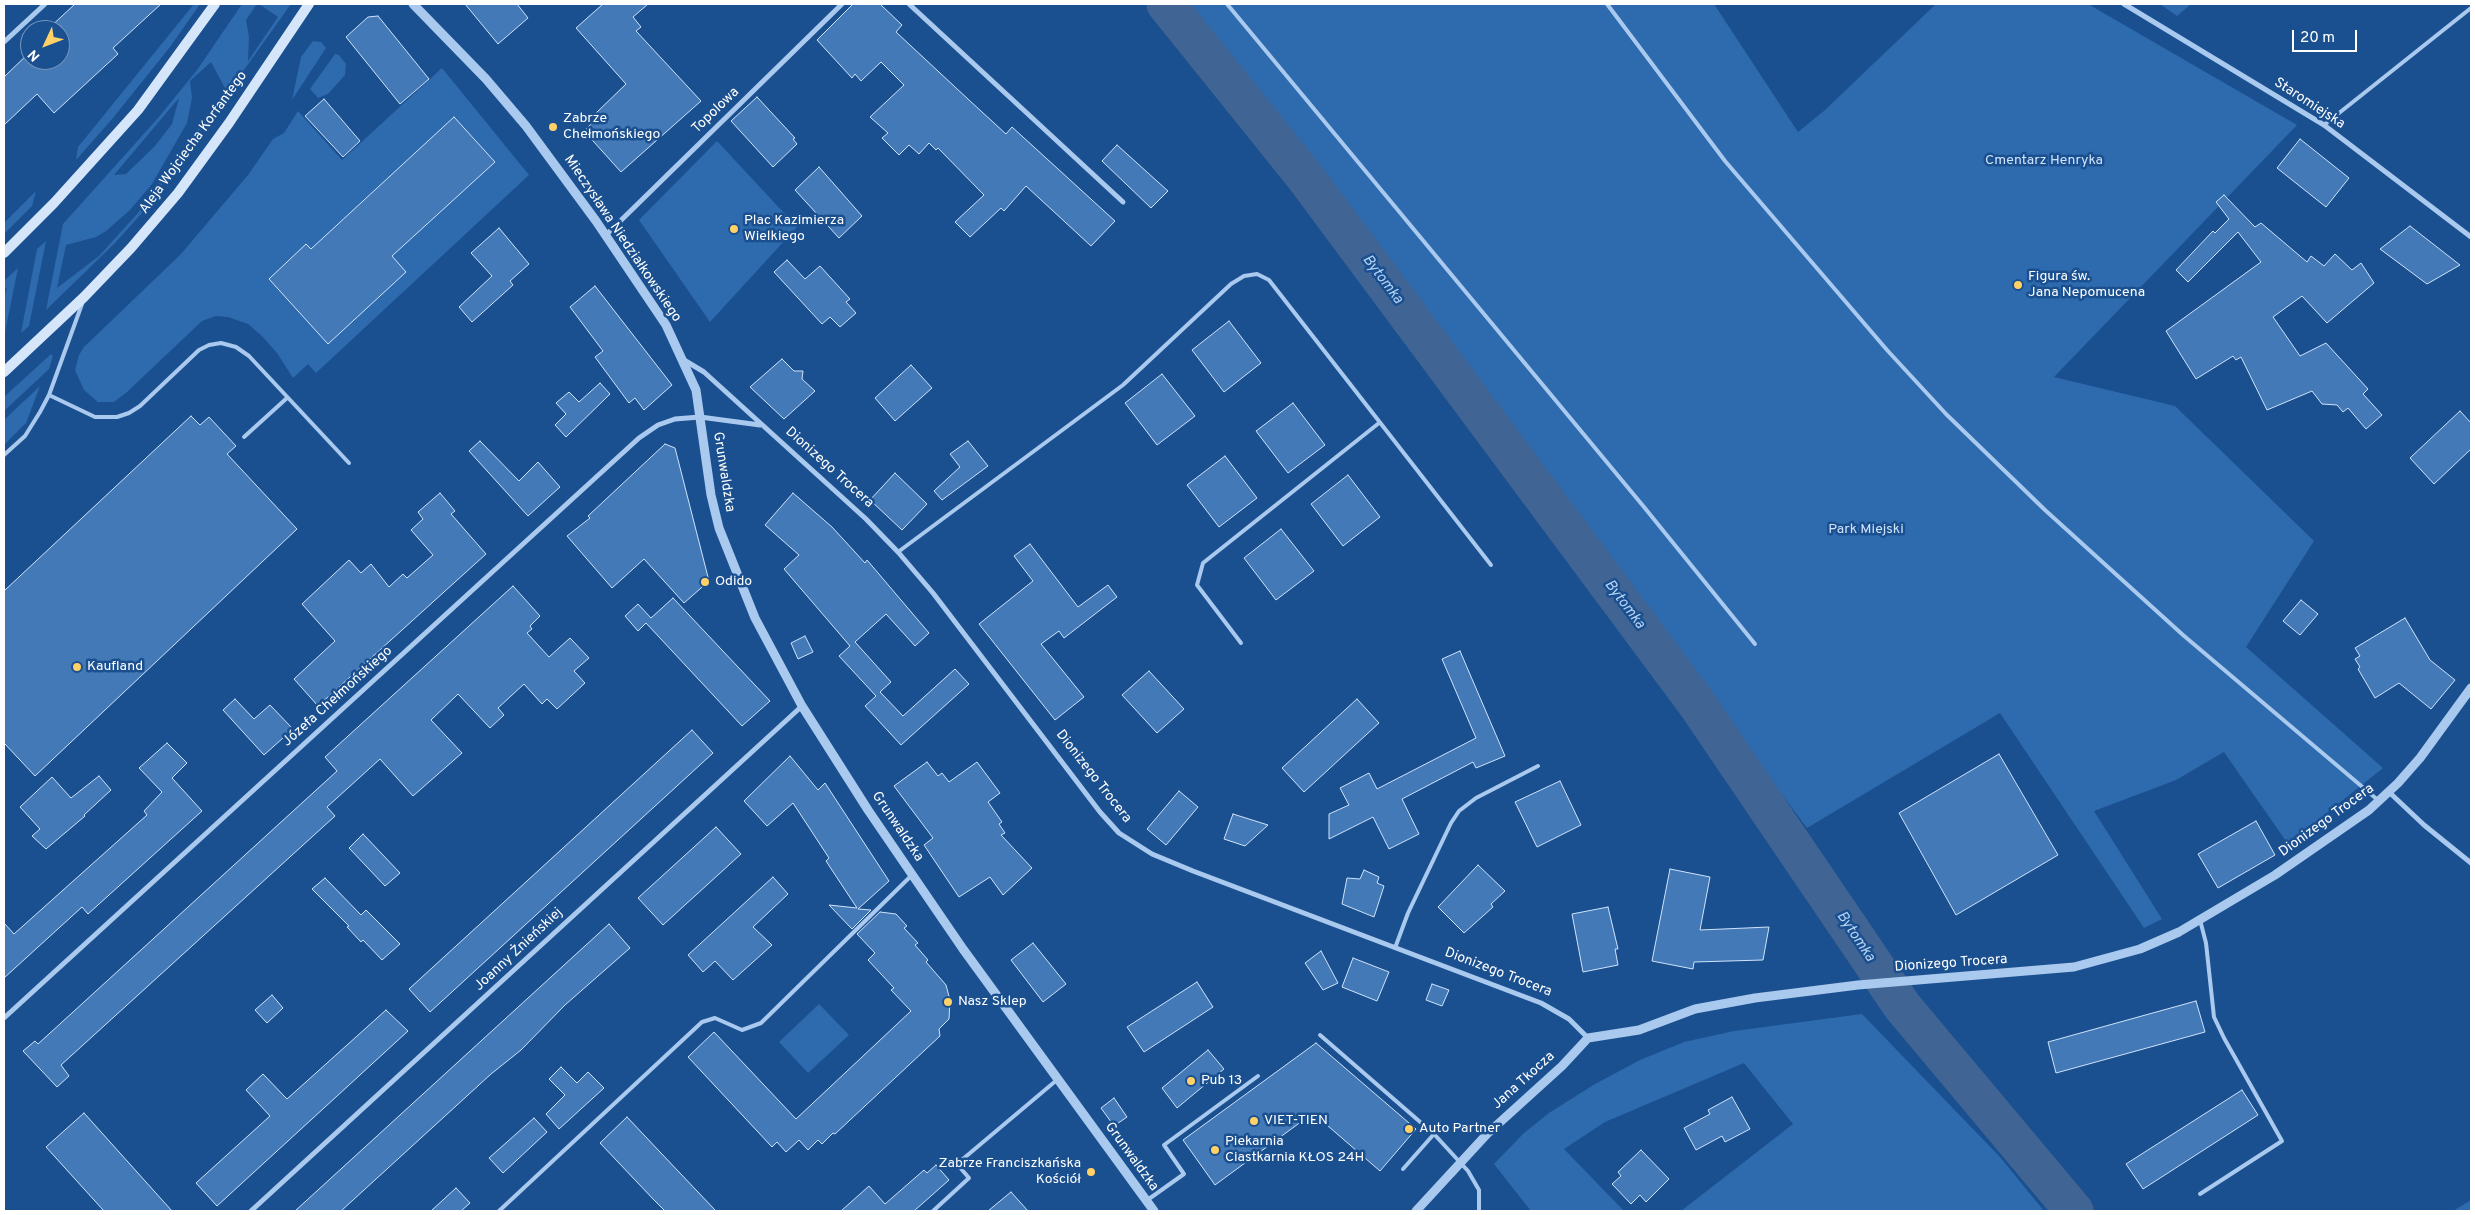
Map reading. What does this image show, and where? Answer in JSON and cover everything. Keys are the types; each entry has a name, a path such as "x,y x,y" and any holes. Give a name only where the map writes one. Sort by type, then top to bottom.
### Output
{"main road":[{"path":"4,253 54,203 138,110 215,4"},
{"name":"Aleja Wojciecha Korfantego","path":"4,372 84,297 131,248 178,193 229,123 309,4"}],"street":[{"path":"4,42 44,4"},
{"name":"Mieczysława Niedziałkowskiego","path":"413,4 511,108 606,235 666,325 696,390 700,417"},
{"name":"Topolowa","path":"606,235 842,4"},
{"path":"909,4 1123,202"},
{"name":"Staromiejska","path":"2124,4 2324,125 2471,237"},
{"name":"Dionizego Trocera","path":"683,360 704,372 866,519 898,552 934,593 1100,812 1119,833 1152,854 1541,1004 1569,1019 1588,1038 1639,1030 1695,1009 1746,999 1858,985 2074,967 2140,949 2200,920 2291,864 2379,801 2424,753 2471,688"},
{"path":"700,417 761,425"},
{"name":"Grunwaldzka","path":"700,417 711,496 719,528 755,618 802,706 912,874 1154,1211"},
{"name":"Józefa Chełmońskiego","path":"4,1018 639,438 658,425 675,419 700,417"},
{"name":"Joanny Żnieńskiej","path":"252,1211 802,706"},
{"path":"2389,792 2418,821 2471,863"},
{"name":"Jana Tkocza","path":"1416,1211 1506,1116 1562,1066 1588,1038"}],"lane":[{"path":"1227,4 1644,507 1755,644"},
{"path":"1607,4 1724,161 1887,350 1946,414 2045,510 2183,635 2379,801"},
{"path":"2324,125 2471,8"},
{"path":"898,552 1122,385 1244,276 1257,274 1269,280 1491,565"},
{"path":"4,456 25,436 49,395 84,297"},
{"path":"49,395 95,417 117,417 129,414 140,406 199,350 208,345 221,343 236,347 249,356 349,463"},
{"path":"244,437 287,398"},
{"path":"1241,644 1197,585 1203,563 1379,423"},
{"path":"1396,948 1408,912 1451,823 1459,812 1476,798 1538,766"},
{"path":"499,1211 702,1022 715,1018 742,1030 761,1023 912,874"},
{"path":"2200,920 2206,943 2214,1017 2282,1141 2200,1194"},
{"path":"1320,1035 1434,1134 1468,1171 1479,1190 1479,1211"},
{"path":"1146,1201 1184,1174 1164,1145 1258,1076"},
{"path":"933,1211 969,1178 956,1164 1058,1079"},
{"path":"1403,1169 1434,1134"}],"green space":[{"path":"194,4 200,4 170,47 113,118 76,160 78,147"},
{"path":"242,4 257,4 246,20 249,37 248,61 278,17 259,4 291,4 142,213 115,243 46,310 63,224 158,118 197,70","holes":["211,62 226,90 138,213 99,256 57,288 66,245 96,237 106,231 130,210 152,184 187,123 192,98 190,81","179,98 172,124 155,146 126,174 114,175"]},
{"name":"Park Miejski","path":"1183,4 1714,4 1798,132 1825,110 1936,4 2088,4 2297,125 2054,377 2175,406 2314,541 2246,647 2383,768 2288,844 2224,752 2176,780 2094,811 2162,919 2144,928 2000,713 1807,828 1280,123"},
{"path":"2160,4 2191,4 2177,16"},
{"path":"313,41 321,42 326,48 292,100 301,57"},
{"path":"335,54 339,55 346,64 345,75 328,94 318,98 310,89"},
{"path":"442,68 529,175 316,373 308,364 293,378 277,353 248,324 228,317 216,316 202,321 114,402 98,402 84,390 75,370 79,355 84,347 181,254 248,175 273,139 284,133 298,111 342,160"},
{"path":"717,141 797,227 710,322 639,220"},
{"path":"36,191 32,206 4,234 4,223"},
{"path":"46,241 29,326 21,333 37,249"},
{"path":"18,268 4,337 4,298 7,287 4,290 4,281"},
{"path":"51,354 53,356 49,369 4,411 4,397"},
{"path":"40,386 26,423 4,445 4,420"},
{"path":"819,1004 849,1035 808,1073 779,1042"},
{"path":"1862,1014 2000,1157 2044,1211 1681,1211 1793,1124 1744,1063 1605,1122 1564,1149 1624,1211 1531,1211 1494,1164 1524,1133 1549,1113 1595,1084 1640,1060 1684,1042 1734,1031"},
{"path":"2471,1200 2471,1211 2453,1211"}],"building":[{"path":"75,4 161,4 113,48 118,54 54,113 37,94 4,125 4,77 20,62 20,70 70,70 70,20 58,20"},
{"path":"465,4 517,4 528,18 498,44"},
{"path":"603,4 648,4 633,17 641,27 636,31 701,101 621,172 584,131 597,118 594,115 626,84 576,28"},
{"path":"853,4 880,4 902,25 896,32 969,100 1006,134 1012,127 1115,221 1091,246 1026,186 1004,211 1001,208 970,237 955,222 984,195 938,148 936,150 929,143 919,154 909,145 899,155 882,138 888,133 870,117 904,85 881,62 861,81 855,74 852,78 817,40"},
{"path":"378,16 429,79 400,104 346,37 368,17"},
{"path":"757,97 795,138 793,139 797,144 773,167 731,121"},
{"path":"324,99 360,141 343,157 305,116"},
{"path":"454,117 495,162 392,256 406,272 328,344 269,279 306,244 311,249"},
{"path":"2300,139 2349,178 2326,207 2277,168"},
{"path":"1117,145 1168,191 1151,208 1102,161"},
{"path":"819,167 862,216 839,238 795,190"},
{"path":"2224,195 2255,227 2261,223 2307,262 2311,256 2324,266 2335,254 2352,270 2361,263 2374,283 2327,323 2302,296 2273,317 2300,356 2326,343 2368,389 2363,394 2382,415 2366,429 2348,408 2343,412 2337,405 2322,404 2312,391 2267,410 2241,357 2236,360 2233,356 2196,379 2166,331 2261,262 2238,232 2188,282 2176,270 2213,231 2215,233 2229,219 2216,202"},
{"path":"2410,226 2460,265 2427,284 2380,249"},
{"path":"499,228 529,264 510,281 513,285 472,322 459,307 492,276 471,253"},
{"path":"787,260 805,279 820,266 850,299 846,302 856,313 840,327 830,317 822,324 774,272"},
{"path":"595,286 672,385 644,410 635,398 629,403 595,357 603,351 570,307"},
{"path":"1229,321 1261,363 1224,392 1192,350"},
{"path":"782,359 794,371 803,371 802,379 815,391 784,419 750,387"},
{"path":"911,365 932,388 895,421 875,398"},
{"path":"1162,374 1195,416 1157,445 1125,403"},
{"path":"600,383 610,394 566,437 555,425 566,414 556,403 569,392 579,402"},
{"path":"1293,403 1325,445 1288,473 1256,431"},
{"path":"2460,411 2471,423 2471,449 2434,484 2410,458"},
{"name":"Kaufland","path":"191,416 200,425 209,417 236,446 227,454 297,529 35,776 4,743 4,591"},
{"path":"480,441 519,481 538,462 560,487 528,516 469,451"},
{"path":"968,441 988,466 942,500 934,491 960,467 950,454"},
{"path":"665,444 675,448 709,581 684,603 644,559 612,588 567,536 590,518 588,516"},
{"path":"1225,456 1257,498 1219,527 1187,485"},
{"path":"895,473 927,504 902,530 870,500"},
{"path":"1348,475 1380,517 1343,546 1311,504"},
{"path":"440,493 455,511 451,514 486,554 318,706 294,679 335,641 302,604 349,560 361,573 371,564 389,587 403,574 407,578 433,555 411,530 423,519 418,512"},
{"path":"793,493 832,527 865,563 867,560 929,633 915,646 886,614 855,642 891,682 880,692 903,716 955,669 969,684 901,745 865,706 876,696 839,656 850,646 784,569 799,555 765,525"},
{"path":"1281,529 1314,571 1276,600 1244,558"},
{"path":"1030,544 1078,607 1108,585 1117,597 1064,638 1059,631 1041,644 1084,697 1055,720 979,624 1033,581 1014,556"},
{"path":"513,586 540,616 530,626 532,629 527,633 549,657 570,638 589,658 574,671 585,683 557,709 547,699 542,704 524,684 498,708 504,715 490,728 458,694 431,720 462,753 413,796 380,759 327,807 335,816 61,1065 69,1076 57,1087 23,1051 35,1041 38,1044 337,771 325,757"},
{"path":"673,598 770,701 742,726 646,623 638,631 625,616 638,604 651,618"},
{"path":"2301,600 2318,614 2300,635 2283,621"},
{"path":"2405,618 2430,660 2455,680 2431,709 2399,683 2375,698 2358,669 2360,667 2355,659 2360,656 2355,648"},
{"path":"805,636 813,652 798,659 791,643"},
{"path":"1460,651 1505,756 1476,768 1473,762 1402,799 1419,834 1389,849 1373,817 1329,839 1329,814 1349,805 1340,788 1369,773 1377,789 1476,738 1442,659"},
{"path":"1149,671 1184,709 1157,733 1122,695"},
{"path":"235,699 254,719 270,705 293,729 264,755 223,710"},
{"path":"1357,699 1379,723 1304,792 1282,768"},
{"path":"692,730 713,753 430,1012 409,989"},
{"path":"167,743 187,763 172,778 202,811 88,914 82,907 4,978 4,923 14,934 147,815 144,811 162,792 139,768"},
{"path":"1999,754 2058,855 1956,915 1899,813"},
{"path":"790,756 818,790 825,783 889,881 858,909 871,910 852,929 829,905 857,908 826,861 829,858 793,803 767,826 744,801"},
{"path":"927,762 938,776 942,773 949,782 977,762 1000,793 988,802 1002,822 999,824 1005,833 1001,835 1032,868 1003,895 990,877 959,897 924,845 933,838 894,786"},
{"path":"99,776 111,790 85,816 46,849 32,836 40,829 20,807 52,777 71,798"},
{"path":"1560,781 1581,825 1537,847 1515,802"},
{"path":"1179,791 1198,807 1166,845 1147,829"},
{"path":"1233,814 1268,825 1245,846 1224,839"},
{"path":"2256,821 2275,855 2218,888 2198,854"},
{"path":"716,827 741,854 663,925 638,898"},
{"path":"363,834 400,873 385,886 349,848"},
{"path":"1478,865 1505,891 1491,904 1493,907 1464,933 1438,907"},
{"path":"1670,869 1710,877 1700,930 1769,927 1763,960 1694,962 1693,969 1652,961"},
{"path":"1364,870 1379,877 1377,883 1384,886 1374,917 1342,904 1347,878 1360,879"},
{"path":"773,877 788,894 753,927 772,945 733,980 715,961 703,972 688,955"},
{"path":"325,878 361,915 366,910 400,944 382,960 363,940 361,942 347,927 349,926 312,889"},
{"path":"1608,907 1618,949 1615,949 1618,965 1583,972 1572,914"},
{"path":"880,912 896,914 907,926 904,928 918,943 915,945 928,960 926,962 946,985 950,1000 949,1019 939,1029 940,1036 822,1144 818,1140 808,1150 799,1140 786,1152 777,1142 772,1147 688,1057 714,1032 796,1119 911,1011 891,990 894,988 868,960 875,953 857,934"},
{"path":"609,924 630,948 565,1005 521,1050 491,1074 341,1211 295,1211"},
{"path":"1033,943 1066,984 1043,1002 1011,960"},
{"path":"1321,951 1338,983 1323,990 1305,963"},
{"path":"1353,958 1389,972 1377,1001 1342,987"},
{"path":"1197,982 1213,1007 1144,1052 1127,1027"},
{"path":"1432,984 1449,990 1442,1006 1426,1000"},
{"path":"272,995 283,1008 267,1023 255,1010"},
{"path":"2196,1001 2205,1032 2056,1073 2048,1042"},
{"path":"386,1010 408,1031 217,1206 196,1183 270,1116 246,1090 263,1074 287,1099"},
{"path":"1316,1043 1416,1129 1380,1171 1313,1113 1215,1185 1183,1140"},
{"path":"1208,1050 1224,1069 1177,1108 1162,1088"},
{"path":"561,1067 577,1083 588,1072 604,1088 559,1129 546,1114 565,1095 549,1079"},
{"path":"2242,1090 2258,1115 2143,1189 2126,1164"},
{"path":"1732,1097 1750,1129 1725,1142 1722,1136 1696,1150 1684,1128 1710,1114 1708,1110"},
{"path":"1114,1098 1127,1117 1114,1126 1101,1108"},
{"path":"84,1113 172,1211 104,1211 46,1147"},
{"path":"627,1117 716,1211 665,1211 600,1143"},
{"path":"534,1118 547,1132 503,1173 489,1158"},
{"path":"1641,1150 1669,1179 1646,1202 1640,1195 1631,1204 1612,1184 1621,1176 1618,1172"},
{"path":"936,1165 949,1180 914,1211 841,1211 869,1186 885,1204 924,1170 927,1173"},
{"path":"456,1188 470,1203 461,1211 431,1211"},
{"path":"1011,1192 1028,1211 988,1211"}],"waterway":[{"name":"Bytomka","path":"1166,4 1306,178 1697,704 1902,1006 2074,1211"}],"place":[{"name":"Zabrze Chełmońskiego","path":"553,127"},
{"name":"Plac Kazimierza Wielkiego","path":"734,229"},
{"name":"Figura św. Jana Nepomucena","path":"2018,285"},
{"name":"Odido","path":"705,582"},
{"name":"Kaufland","path":"77,667"},
{"name":"Nasz Sklep","path":"948,1002"},
{"name":"Pub 13","path":"1191,1081"},
{"name":"VIET-TIEN","path":"1254,1121"},
{"name":"Auto Partner","path":"1409,1129"},
{"name":"Piekarnia Ciastkarnia KŁOS 24H","path":"1215,1150"},
{"name":"Zabrze Franciszkańska Kościół","path":"1091,1172"}],"park label":[{"name":"Cmentarz Henryka","path":"2044,161"}]}
